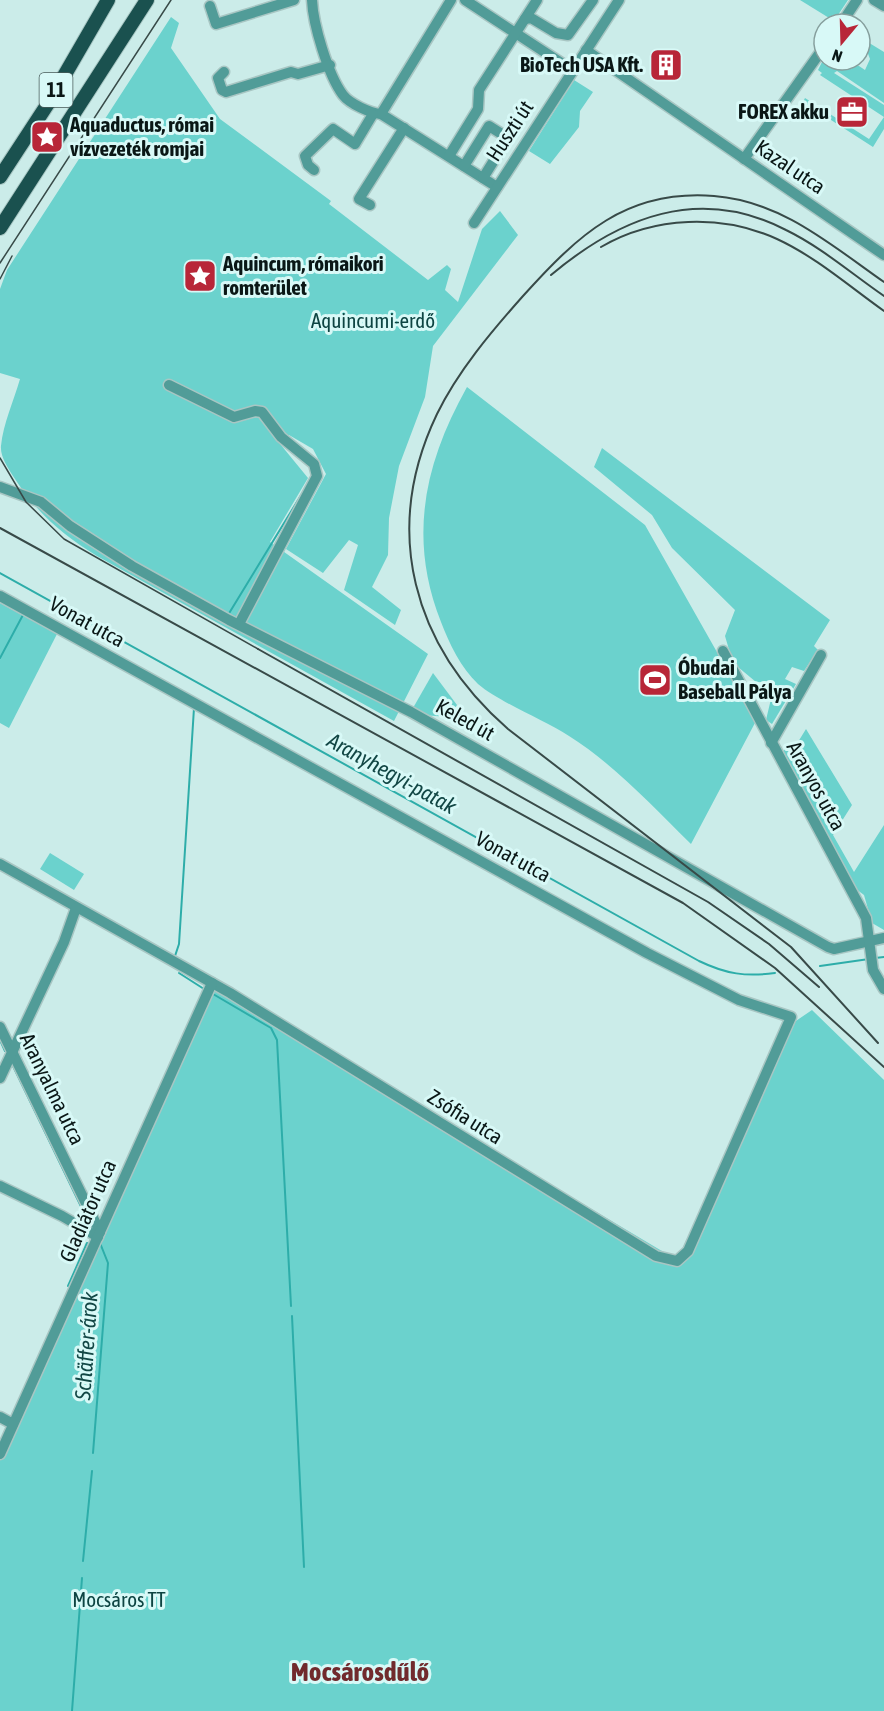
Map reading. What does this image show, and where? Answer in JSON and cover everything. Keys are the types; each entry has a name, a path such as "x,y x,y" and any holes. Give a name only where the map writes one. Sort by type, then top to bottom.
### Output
{"main road":[{"name":"11","path":"0,177 49,102 108,0"},
{"name":"11","path":"0,228 147,0"}],"street":[{"path":"210,6 216,24 294,0"},
{"path":"312,0 313,13 330,65 344,95 404,128 497,187"},
{"path":"314,170 308,165 305,156 333,129 355,144 451,0"},
{"path":"465,0 572,70"},
{"path":"449,156 478,109 479,90 537,0"},
{"path":"525,19 531,18 556,33 568,35 592,0"},
{"path":"874,0 884,6"},
{"name":"Huszti út","path":"474,223 616,1"},
{"name":"Kazal utca","path":"586,50 884,255"},
{"path":"744,159 812,64"},
{"path":"225,72 218,78 222,90 226,92 291,72 298,74 330,65"},
{"path":"464,166 489,126 508,138 483,178"},
{"path":"370,205 359,199 404,128"},
{"path":"170,385 234,417 255,411 262,412 281,437 314,464 317,476 230,620"},
{"name":"Keled út","path":"0,487 40,502 102,548 230,620 411,712 828,947 834,949 869,946 884,938"},
{"name":"Vonat utca","path":"0,596 647,953 748,1004 791,1017"},
{"name":"Aranyos utca","path":"723,651 866,918 869,946"},
{"path":"771,743 821,655"},
{"name":"Zsófia utca","path":"0,864 212,983 656,1256 669,1261 683,1257 688,1251 791,1017"},
{"path":"0,1078 64,942 76,908"},
{"path":"869,946 873,970 884,989"},
{"name":"Gladiátor utca","path":"0,1454 212,983"},
{"name":"Aranyalma utca","path":"0,1027 99,1235"},
{"path":"0,1186 99,1235"},
{"path":"0,1417 13,1424"}],"green space":[{"path":"800,0 848,0 840,12 819,12"},
{"name":"Aquincumi-erdő","path":"171,17 179,23 171,48 220,119 331,201 329,204 428,280 447,265 451,269 445,290 458,302 482,229 500,211 518,235 433,346 425,397 399,466 389,518 388,555 372,587 401,610 395,625 344,590 358,545 349,540 323,573 286,549 326,474 313,449 289,435 285,437 260,409 233,420 258,417 308,478 270,542 428,654 394,721 97,556 60,530 40,512 11,473 2,454 4,429 20,379 0,373 0,289 7,270"},
{"path":"872,45 884,52 884,103 838,72 872,72"},
{"path":"836,72 834,73 884,105 884,117 820,75"},
{"path":"574,80 593,92 580,111 579,127 550,164 529,151"},
{"path":"805,98 869,139 884,117 884,129 873,147 803,102"},
{"path":"467,387 645,525 756,721 691,844 633,787 586,747 478,684 466,671 452,647 431,591 425,561 423,531 431,473 440,444"},
{"path":"602,448 830,620 814,646 818,650 804,671 792,667 785,679 796,684 772,724 766,720 775,682 756,682 738,667 730,653 725,636 735,610 672,548 652,515 594,467"},
{"path":"0,603 57,634 9,728 0,723"},
{"path":"433,673 457,705 449,717 422,715 413,708"},
{"path":"806,729 852,805 833,835 854,872 884,825 884,930 872,923 864,895 856,889 782,754 786,746 798,742"},
{"path":"50,853 84,874 74,890 40,869"},
{"name":"Mocsáros TT","path":"212,983 677,1260 787,1027 812,1010 884,1080 884,1711 0,1711 0,1454"}],"waterway":[{"path":"228,615 303,492"},
{"name":"Aranyhegyi-patak","path":"0,573 699,961 736,973 755,975 775,973"},
{"name":"Schäffer-árok","path":"0,658 24,613"},
{"path":"175,956 179,944 194,708"},
{"name":"Aranyhegyi-patak","path":"875,958 884,957"},
{"name":"Aranyhegyi-patak","path":"820,966 869,959"},
{"path":"179,973 204,989"},
{"path":"213,994 271,1028 277,1040 291,1306"},
{"name":"Schäffer-árok","path":"0,1040 5,1051"},
{"name":"Schäffer-árok","path":"13,1066 90,1225"},
{"path":"68,1286 87,1243"},
{"name":"Schäffer-árok","path":"93,1453 108,1263 100,1243"},
{"path":"292,1316 304,1567"},
{"name":"Schäffer-árok","path":"83,1561 92,1471"},
{"name":"Schäffer-árok","path":"72,1711 82,1578"}],"tram line":[{"path":"0,263 171,0"},
{"path":"0,279 12,256"},
{"path":"0,458 26,502 64,539 258,649"}],"railway":[{"path":"878,1043 791,947 508,729 475,696 449,661 429,624 416,584 410,543 411,501 420,458 437,414 455,382 487,338 543,274 584,236 629,208 655,200 683,196 714,196 761,206 804,227 884,282"},
{"path":"551,275 605,237 633,223 662,214 692,209 722,210 754,217 786,230 824,253 884,296"},
{"path":"601,247 643,229 665,224 711,222 734,225 756,231 791,246 819,263 884,311"},
{"path":"0,528 683,903 775,968 884,1067"},
{"path":"258,649 708,902 769,944 819,987"}],"place":[{"name":"BioTech USA Kft.","path":"666,65"},
{"name":"FOREX akku","path":"852,112"},
{"name":"Aquaductus, római vízvezeték romjai","path":"47,137"},
{"name":"Aquincum, rómaikori romterület","path":"200,276"},
{"name":"Óbudai Baseball Pálya","path":"655,680"}],"district":[{"name":"Mocsárosdűlő","path":"360,1672"}]}
